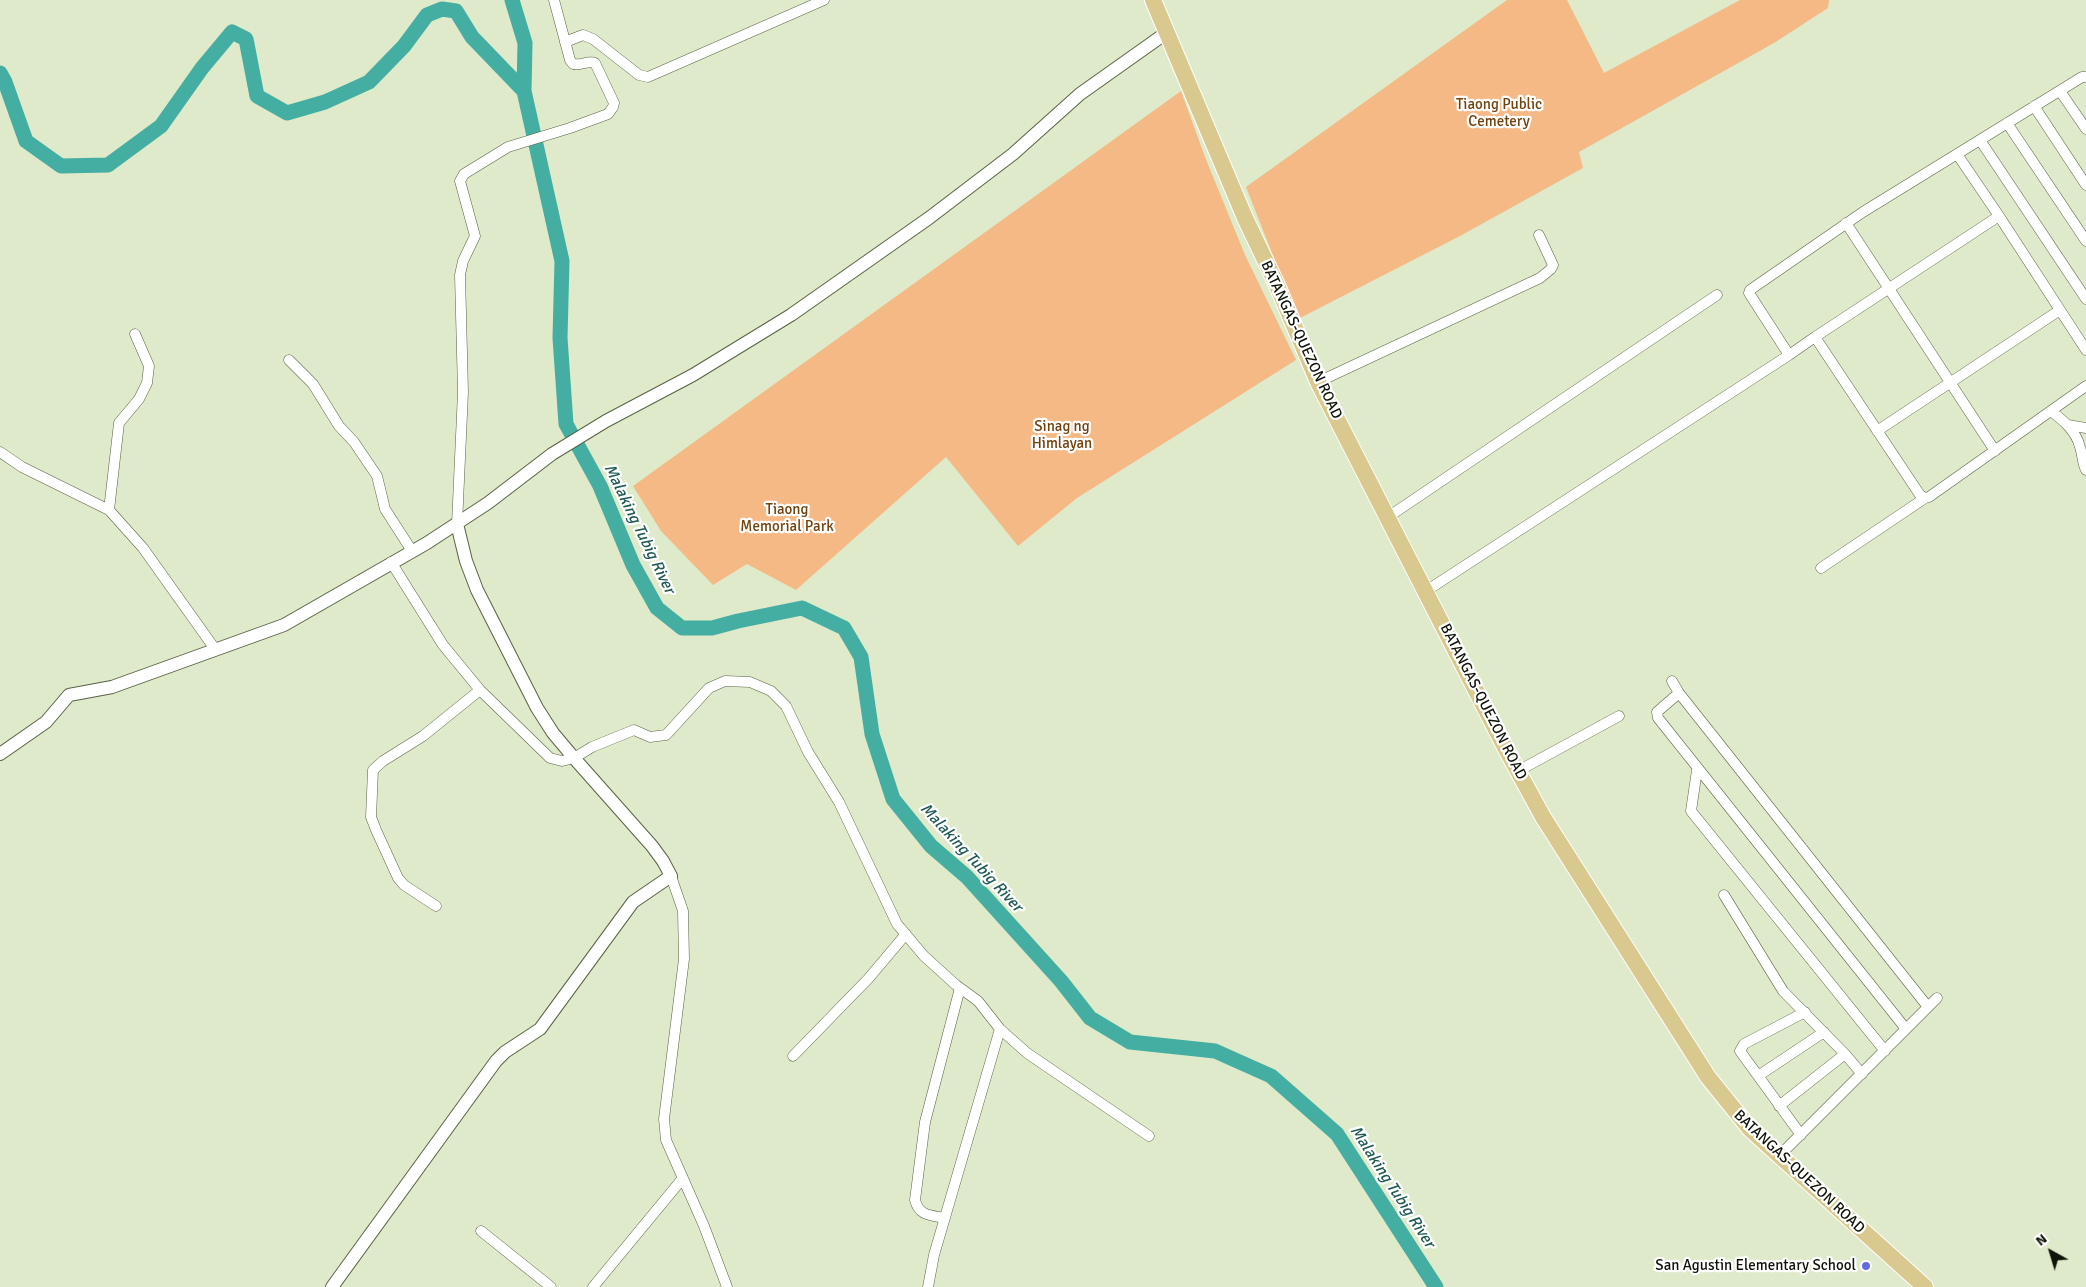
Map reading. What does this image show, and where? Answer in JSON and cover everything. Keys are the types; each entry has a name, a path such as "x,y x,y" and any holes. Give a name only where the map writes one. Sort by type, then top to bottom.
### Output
{"main road":[{"name":"BATANGAS-QUEZON ROAD","path":"1153,0 1244,218 1276,284 1318,382 1542,817 1708,1077 1750,1129 1925,1287"}],"street":[{"path":"554,0 573,64 591,62 598,68 614,103 608,114 508,147 464,174 460,182 475,236 463,261 460,275 463,392 457,524 466,561 492,622 537,708 553,733 652,846 671,876 683,912 684,959 664,1119 666,1140 704,1226 727,1287"},
{"path":"565,42 583,36 593,39 639,75 648,77 824,0"},
{"path":"0,754 46,722 69,695 112,687 284,625 457,524 552,454 606,421 694,375 791,316 929,218 1012,154 1080,94 1166,33"},
{"path":"1789,356 1749,293 1750,290 1846,223 2060,90 2082,77 2086,77"},
{"path":"2060,90 2086,129"},
{"path":"2034,106 2086,185"},
{"path":"2007,123 2086,241"},
{"path":"1980,140 2086,299"},
{"path":"1957,154 2086,350"},
{"path":"1426,592 1789,356 1999,216"},
{"path":"1846,223 1995,451"},
{"path":"1318,382 1547,274 1553,264 1540,235"},
{"path":"1388,517 1717,295"},
{"path":"1878,431 2060,310"},
{"path":"109,510 119,423 140,399 147,383 149,366 135,334"},
{"path":"1815,337 1920,495 1925,498"},
{"path":"289,360 313,384 339,426 354,442 377,476 385,509 412,551"},
{"path":"1821,568 1929,497 2086,386"},
{"path":"2051,411 2068,425 2075,434 2081,448 2082,461 2086,470"},
{"path":"2068,425 2086,428"},
{"path":"0,452 22,467 109,510 143,548 215,649"},
{"path":"391,562 443,645 480,690 550,758 562,761 574,758 592,747 634,730 650,737 666,734 709,688 725,681 750,682 771,691 786,706 808,752 839,802 897,924 924,956 960,988 978,1001 1000,1028 1027,1053 1149,1136"},
{"path":"1672,681 1679,693 1928,1007"},
{"path":"436,906 404,885 398,878 370,818 373,770 383,761 424,736 480,690"},
{"path":"1679,693 1656,714 1697,770 1906,1029"},
{"path":"1518,771 1619,716"},
{"path":"1697,770 1691,811 1885,1051"},
{"path":"332,1287 496,1061 505,1052 540,1029 633,902 671,876"},
{"path":"1724,895 1783,991 1862,1074"},
{"path":"793,1056 868,979 906,934"},
{"path":"945,1218 921,1213 914,1200 925,1122 960,988"},
{"path":"1779,1156 1937,998"},
{"path":"1800,1135 1740,1051 1744,1044 1805,1012"},
{"path":"928,1287 934,1255 1000,1028"},
{"path":"1758,1076 1824,1032"},
{"path":"1779,1106 1845,1054"},
{"path":"593,1287 683,1178"},
{"path":"481,1231 551,1287"}],"green space":[{"name":"Tiaong Public Cemetery","path":"1507,0 1567,0 1604,73 1740,0 1829,0 1828,8 1774,43 1579,152 1583,168 1460,236 1298,319 1246,187"},
{"path":"1181,91 1205,157 1245,255 1296,360 1077,498 1018,546 946,457 796,590 747,564 713,585 661,531 633,486"}],"waterway":[{"name":"Malaking Tubig River","path":"512,0 525,43 524,91 562,261 560,338 566,424 600,486 633,565 657,608 682,628 712,628 802,608 844,628 861,657 872,734 893,799 931,846 967,877 1061,981 1090,1018 1130,1042 1215,1051 1271,1076 1337,1134 1436,1287"},
{"path":"0,73 26,141 61,166 108,165 161,126 202,68 232,32 246,39 257,96 287,113 325,102 369,82 404,46 427,15 442,9 456,11 472,37 524,91"}],"place":[{"name":"San Agustin Elementary School","path":"1866,1266"}],"park label":[{"name":"Sinag ng Himlayan","path":"1062,436"},
{"name":"Tiaong Memorial Park","path":"787,518"}]}
